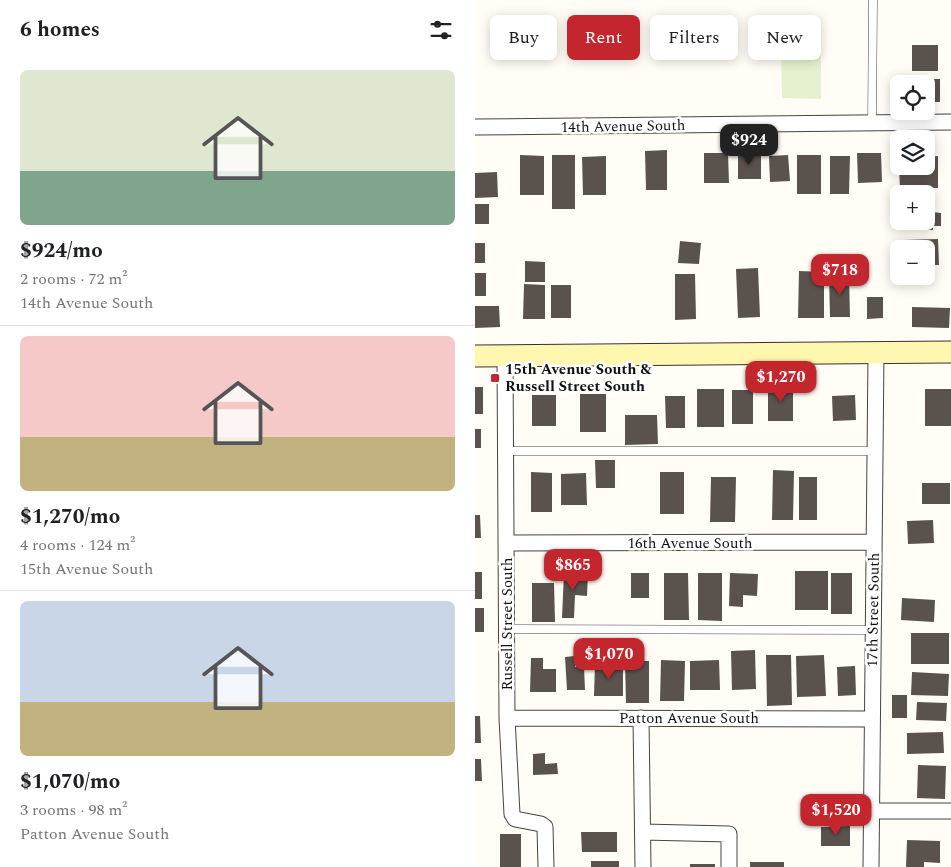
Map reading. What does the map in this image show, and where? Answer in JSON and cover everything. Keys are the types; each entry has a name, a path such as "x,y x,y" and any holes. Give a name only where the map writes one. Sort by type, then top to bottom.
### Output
{"street":[{"name":"14th Avenue South","path":"475,127 951,122"},
{"path":"475,356 951,352"},
{"name":"17th Street South","path":"871,867 876,353"},
{"name":"Russell Street South","path":"505,356 507,718 512,814 515,819 541,824 545,827 546,867"},
{"name":"16th Avenue South","path":"507,543 874,542"},
{"name":"Patton Avenue South","path":"507,718 872,719"},
{"path":"641,718 643,867"},
{"path":"871,810 951,811"},
{"path":"643,832 729,834 729,867"}],"lane":[{"path":"872,123 873,0"},
{"path":"506,452 875,451"},
{"path":"506,628 873,630"}],"green space":[{"path":"781,60 821,60 821,99 782,98"}],"building":[{"path":"912,45 938,45 938,71 912,71"},
{"path":"935,79 940,79 940,102 935,102"},
{"path":"667,150 667,190 646,190 645,151"},
{"path":"738,152 761,152 761,179 738,179"},
{"path":"704,153 728,153 729,183 704,183"},
{"path":"857,153 881,153 882,182 858,183"},
{"path":"520,155 544,156 544,195 520,195"},
{"path":"552,155 575,155 575,209 552,209"},
{"path":"788,155 790,181 770,182 769,156"},
{"path":"797,155 821,155 821,194 797,194"},
{"path":"606,156 606,195 583,195 582,157"},
{"path":"830,156 850,156 849,194 830,194"},
{"path":"935,156 938,156 938,188 935,188 935,185 900,185 899,175 935,175"},
{"path":"497,172 498,197 475,198 475,173"},
{"path":"475,204 489,204 489,224 475,224"},
{"path":"935,212 941,213 941,226 935,226"},
{"path":"938,239 939,265 935,265 935,240 903,240"},
{"path":"680,241 701,243 699,264 678,263"},
{"path":"475,243 485,243 485,263 475,263"},
{"path":"525,261 545,262 545,282 525,282"},
{"path":"758,268 760,317 738,318 736,269"},
{"path":"799,271 824,272 824,318 798,318"},
{"path":"475,273 486,273 486,296 475,296"},
{"path":"675,274 695,274 696,319 675,320"},
{"path":"849,275 850,317 830,317 829,276"},
{"path":"524,284 545,285 545,319 523,319"},
{"path":"551,285 571,285 571,318 551,318"},
{"path":"867,297 883,297 883,318 867,319"},
{"path":"475,306 499,306 500,327 475,328"},
{"path":"912,307 950,308 949,328 912,327"},
{"path":"768,385 793,385 793,421 768,421"},
{"path":"475,387 483,387 483,414 475,414"},
{"path":"697,389 724,389 724,427 697,427"},
{"path":"925,389 951,389 951,426 925,426"},
{"path":"732,390 753,390 753,424 732,424"},
{"path":"580,394 606,394 606,432 580,432"},
{"path":"532,395 556,395 556,426 532,426"},
{"path":"855,395 856,420 833,421 832,396"},
{"path":"665,396 685,396 685,428 666,428"},
{"path":"625,415 657,415 658,444 625,445"},
{"path":"475,429 481,429 481,448 475,448"},
{"path":"595,460 615,460 615,488 596,488"},
{"path":"773,470 794,471 793,520 772,520"},
{"path":"531,472 552,473 552,512 531,512"},
{"path":"660,472 684,472 684,514 660,514"},
{"path":"586,473 587,505 561,505 561,474"},
{"path":"711,477 736,477 735,522 710,522"},
{"path":"799,477 817,477 817,520 799,520"},
{"path":"922,483 950,483 950,504 922,504"},
{"path":"475,515 480,515 481,538 475,538"},
{"path":"933,520 934,543 908,544 907,521"},
{"path":"795,571 828,571 828,610 795,610"},
{"path":"475,572 482,572 482,599 475,599"},
{"path":"564,572 588,573 587,596 575,595 574,618 562,618"},
{"path":"631,573 649,573 649,598 631,598"},
{"path":"664,573 688,573 689,620 664,620"},
{"path":"698,573 722,573 722,621 698,620"},
{"path":"730,573 758,574 757,596 743,595 743,607 729,606"},
{"path":"831,573 852,573 852,614 831,614"},
{"path":"532,583 554,583 555,622 532,622"},
{"path":"902,598 935,600 934,622 901,620"},
{"path":"475,608 484,608 484,632 475,632"},
{"path":"911,633 949,633 949,664 911,664"},
{"path":"755,650 756,689 732,690 731,651"},
{"path":"766,655 791,655 792,705 767,706"},
{"path":"824,655 826,696 797,697 796,656"},
{"path":"575,656 575,667 584,667 585,690 567,690 565,657"},
{"path":"531,658 543,658 543,669 556,669 556,692 530,692"},
{"path":"661,660 685,661 684,701 660,701"},
{"path":"719,660 720,690 690,690 690,661"},
{"path":"625,661 649,661 649,703 626,703"},
{"path":"595,663 623,663 623,696 594,696"},
{"path":"855,666 856,695 838,696 837,667"},
{"path":"912,672 949,674 948,696 911,695"},
{"path":"892,695 907,695 907,718 892,718"},
{"path":"917,702 947,703 946,721 916,720"},
{"path":"475,716 480,716 481,743 475,743"},
{"path":"943,732 944,753 907,754 907,733"},
{"path":"545,753 545,764 557,763 558,774 533,775 533,754"},
{"path":"475,759 481,759 482,781 475,781"},
{"path":"918,765 946,766 945,799 917,798"},
{"path":"850,826 850,846 821,846 821,827"},
{"path":"581,832 617,832 617,852 582,852"},
{"path":"500,834 521,834 521,867 500,867"},
{"path":"907,840 940,841 940,863 924,862 924,867 906,867"},
{"path":"591,861 619,861 619,867 591,867"},
{"path":"750,862 784,862 784,867 750,867"},
{"path":"690,864 715,864 715,867 690,867"}],"place":[{"name":"15th Avenue South & Russell Street South","path":"495,378"}]}
